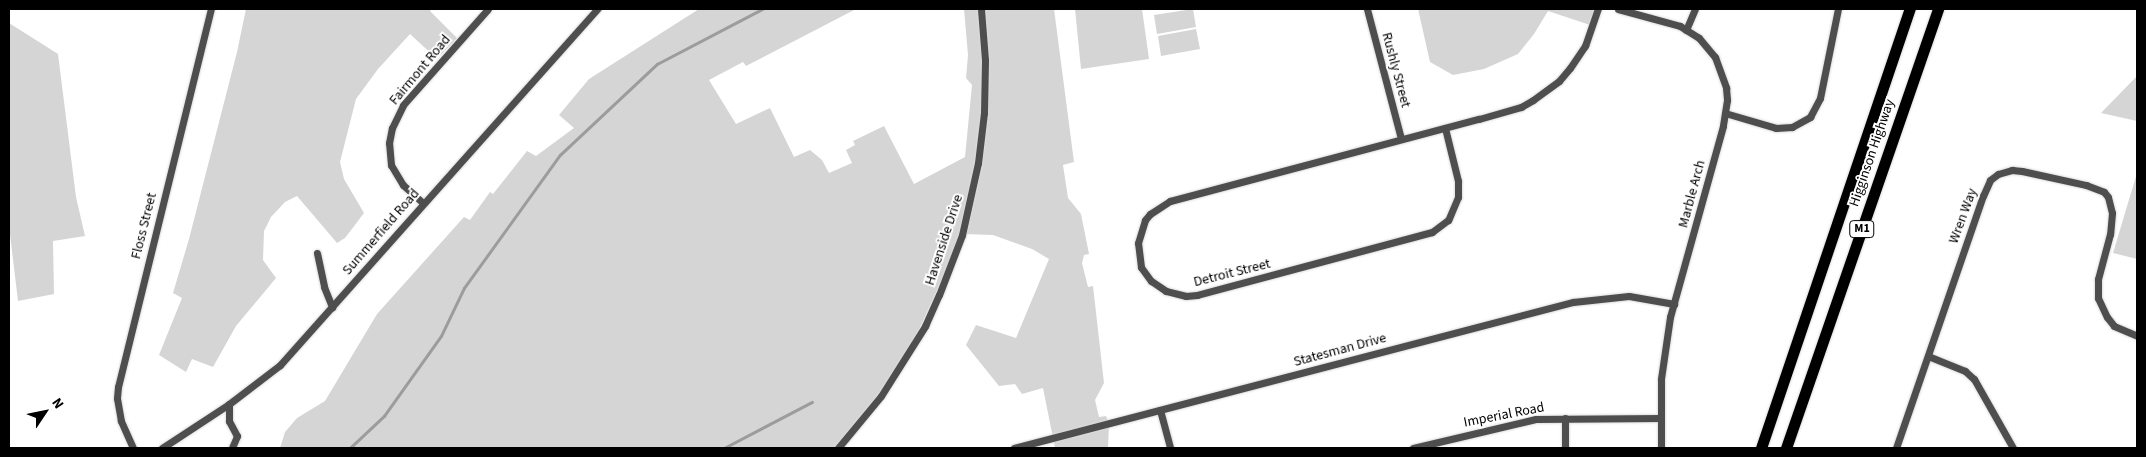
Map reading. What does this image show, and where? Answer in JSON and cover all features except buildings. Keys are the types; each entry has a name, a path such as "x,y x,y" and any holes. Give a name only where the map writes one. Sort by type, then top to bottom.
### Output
{"highway":[{"name":"Higginson Highway","path":"1761,448 1910,9"},
{"name":"Higginson Highway","path":"1786,448 1938,9"}],"street":[{"name":"Floss Street","path":"133,448 120,421 118,388 211,9"},
{"name":"Fairmont Road","path":"423,203 403,185 391,165 389,143 392,128 403,105 488,9"},
{"name":"Summerfield Road","path":"162,448 229,404 280,365 597,9"},
{"name":"Havenside Drive","path":"838,448 881,396 925,326 943,287 962,235 978,163 984,113 985,60 981,9"},
{"name":"Rushly Street","path":"1367,9 1401,139"},
{"name":"Detroit Street","path":"1445,128 1458,181 1458,196 1448,220 1432,232 1198,295 1186,296 1166,291 1151,281 1141,267 1138,243 1142,229 1150,214 1165,203 1520,107 1551,87 1570,68 1585,46 1598,9"},
{"name":"Marble Arch","path":"1618,9 1686,30 1709,49 1720,67 1726,88 1725,113 1674,304 1663,361 1661,448"},
{"path":"1686,30 1695,9"},
{"path":"1725,113 1776,128 1792,127 1810,117 1820,98 1838,9"},
{"name":"Wren Way","path":"1896,448 1986,188 1992,178 2012,170 2086,185 2104,192 2111,204 2111,220 2098,279 2098,298 2107,317 2114,326 2137,336"},
{"path":"317,253 324,287 332,308"},
{"name":"Statesman Drive","path":"1014,448 1573,302 1629,296 1674,304"},
{"path":"1928,356 1965,372 1974,379 2013,448"},
{"path":"229,404 229,420 237,436 232,448"},
{"path":"1160,410 1170,448"},
{"path":"1565,418 1565,448"},
{"name":"Imperial Road","path":"1413,448 1523,422 1565,418 1661,418"}],"shaded area":[{"path":"246,9 432,9 430,11 457,38 437,59 410,34 378,69 356,99 340,162 344,179 364,213 345,238 337,243 297,196 285,202 271,217 264,231 263,260 276,278 236,326 213,367 192,359 186,372 159,355 182,298 173,293 189,239 237,52"},
{"path":"699,9 856,9 746,66 743,62 709,80 736,124 770,108 794,157 810,150 822,160 829,173 852,163 846,150 855,145 853,141 884,126 914,184 965,157 972,85 966,78 968,55 964,9 1054,9 1074,162 1063,165 1068,198 1081,214 1089,254 1084,255 1082,263 1088,287 1093,286 1104,383 1095,400 1099,417 1106,416 1109,424 1108,448 1055,448 1043,388 1022,394 1015,384 999,386 966,345 976,325 1016,338 1049,259 1032,249 993,235 963,234 905,360 839,448 280,448 285,432 297,418 325,401 377,314 464,217 470,220 490,192 493,194 527,151 536,156 574,128 559,115 589,79"},
{"path":"1075,9 1142,9 1149,59 1081,69"},
{"path":"1193,9 1196,27 1157,34 1154,15"},
{"path":"1418,9 1598,9 1593,26 1548,11 1534,34 1518,54 1484,69 1453,75 1430,62"},
{"path":"9,23 58,54 76,197 85,236 53,241 54,294 18,301 9,226"},
{"path":"1196,29 1200,49 1161,56 1158,36"},
{"path":"2137,76 2137,121 2101,113"},
{"path":"2137,173 2137,259 2113,253"}],"waterway":[{"path":"350,448 384,416 441,336 464,288 560,155 657,64 762,9"},
{"path":"724,448 812,402"}]}
